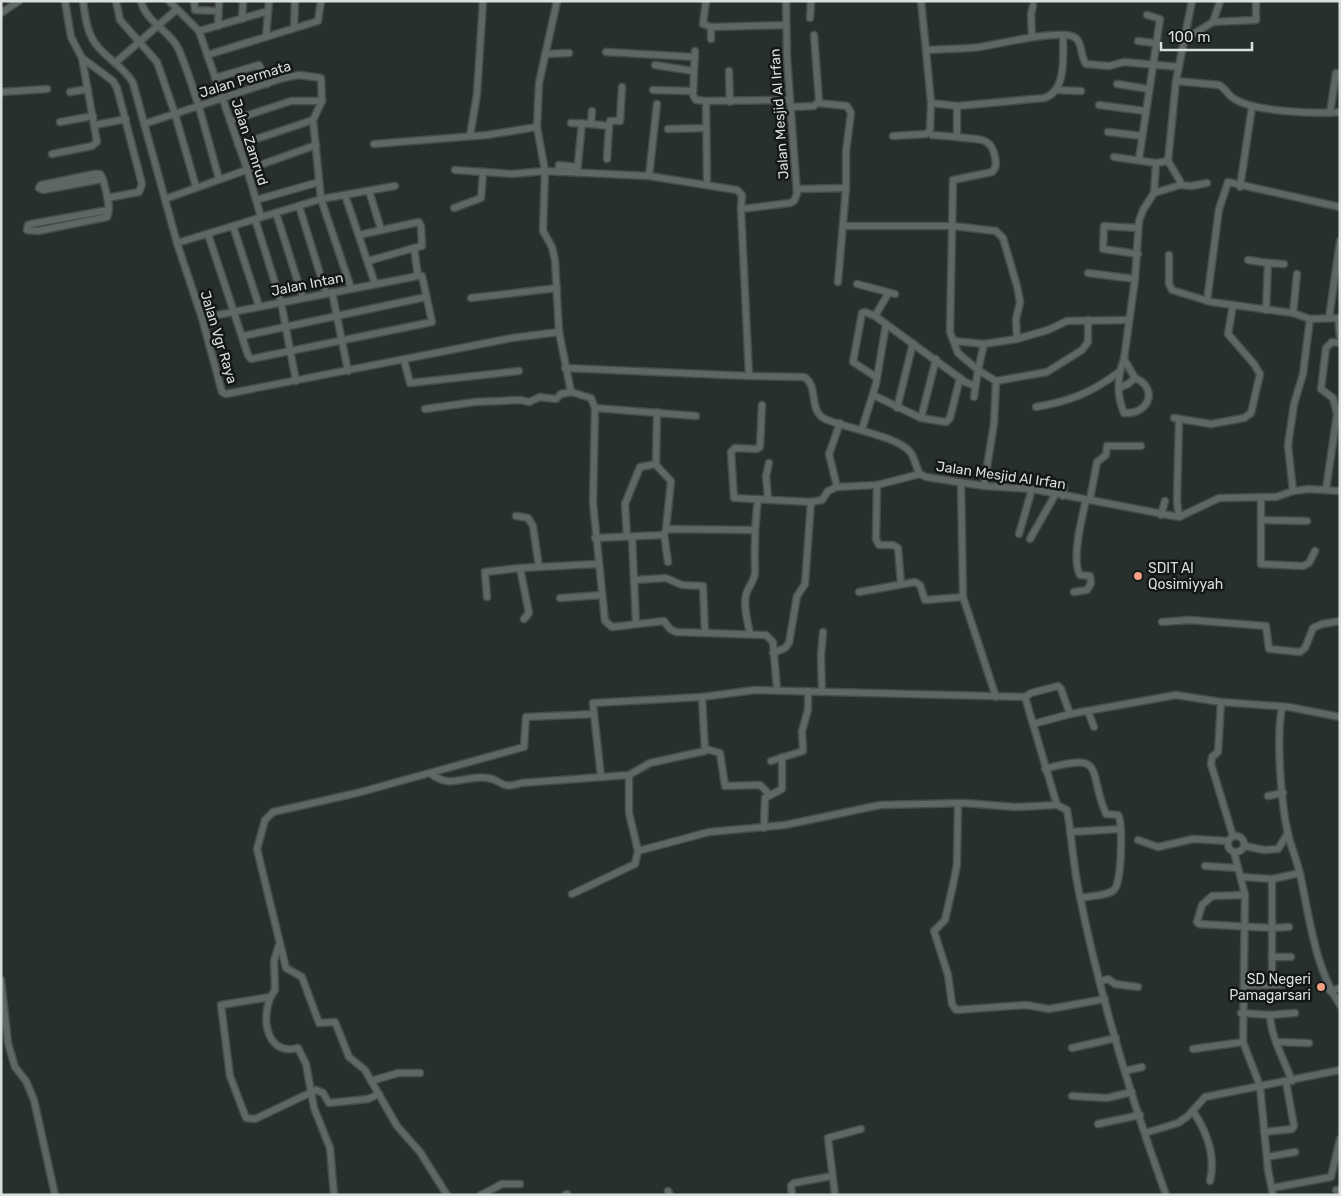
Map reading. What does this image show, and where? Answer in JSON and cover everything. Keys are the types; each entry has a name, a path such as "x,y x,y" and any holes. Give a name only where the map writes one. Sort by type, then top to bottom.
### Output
{"street":[{"path":"1,12 19,1"},
{"path":"52,154 95,145 98,138 82,58 71,37 64,1"},
{"name":"Jalan Vgr Raya","path":"83,1 88,30 93,40 133,84 177,244 202,318 222,392 226,394 512,338 559,332"},
{"path":"116,1 120,20 157,62 175,114 196,188"},
{"path":"142,1 145,11 178,48 219,179"},
{"name":"Jalan Zamrud","path":"169,1 199,31 247,169 281,302 296,381"},
{"path":"194,1 195,10 218,11"},
{"path":"218,1 218,26"},
{"path":"242,19 243,1"},
{"path":"266,37 269,1"},
{"path":"294,27 295,1"},
{"path":"207,55 318,21 321,1"},
{"path":"470,136 477,94 483,1"},
{"path":"556,1 538,95 537,127 545,171 542,224 543,231 554,253 559,332 571,392"},
{"path":"706,1 703,24 711,28 786,25"},
{"name":"Jalan Mesjid Al Irfan","path":"741,209 790,203 796,197 786,1"},
{"path":"810,18 811,1"},
{"path":"893,136 926,134 930,131 931,103 921,1"},
{"path":"1180,185 1180,181 1168,161 1176,81 1192,1"},
{"path":"1213,22 1220,1"},
{"path":"1185,39 1213,22 1256,20 1256,1"},
{"path":"1032,37 1031,14 1033,6"},
{"path":"115,63 176,10"},
{"path":"199,31 268,11"},
{"path":"1139,159 1160,19 1148,15"},
{"path":"711,28 711,39"},
{"path":"814,35 818,103"},
{"path":"1056,90 1064,68 1063,36"},
{"path":"926,50 981,46 1032,37 1074,36 1077,39 1086,64 1109,66 1124,62 1179,67"},
{"path":"1138,41 1155,43"},
{"path":"606,52 695,54 693,98 706,101 730,102 790,100"},
{"path":"545,54 569,53"},
{"path":"82,58 115,84 126,119 142,188 136,193 106,198"},
{"path":"215,78 259,65 267,84"},
{"path":"655,65 693,71"},
{"path":"729,71 730,102"},
{"path":"1330,113 1336,73"},
{"name":"Jalan Permata","path":"144,124 299,75 319,77 322,80 322,101"},
{"path":"1176,81 1219,85 1232,98 1252,107 1330,113 1340,112"},
{"path":"1117,84 1149,89"},
{"path":"608,159 609,126 610,121 620,121 622,87"},
{"path":"1,92 47,89"},
{"path":"70,92 88,89"},
{"path":"653,90 693,91"},
{"path":"931,103 957,106 1044,98 1056,90 1082,90"},
{"path":"230,122 291,101 322,101 312,120 321,199 351,288"},
{"path":"706,101 707,184"},
{"path":"791,107 818,103 847,106 851,113 846,156 844,226 838,282"},
{"path":"649,176 657,104"},
{"path":"1099,105 1145,111"},
{"path":"957,106 957,137"},
{"path":"1240,187 1252,107"},
{"path":"590,124 592,111"},
{"path":"60,122 93,116"},
{"path":"95,126 126,119"},
{"path":"238,144 312,120"},
{"path":"571,123 609,126"},
{"path":"577,170 582,123"},
{"path":"374,144 470,136 537,127"},
{"path":"668,129 705,128"},
{"path":"1108,132 1142,136"},
{"path":"932,135 989,141 993,146 996,162 992,172 953,180 950,327 958,353 978,370 996,381 1047,372 1082,350 1088,342 1088,320"},
{"path":"165,198 316,145"},
{"path":"1114,157 1139,159 1156,163 1168,161"},
{"path":"1124,360 1135,378 1146,387 1148,392 1145,407 1138,412 1124,413 1119,388 1120,372 1124,360 1135,279 1140,215 1154,193 1156,163"},
{"path":"455,170 512,174 577,170 649,176 707,184 740,192 742,195 741,209 749,376 565,368"},
{"path":"454,208 482,198 483,172"},
{"path":"103,179 43,190 39,188 41,184 100,174 103,179 108,210 108,215 104,218 38,231 27,230 31,224 108,210"},
{"path":"256,200 320,182"},
{"path":"1207,301 1219,209 1226,184 1230,182 1240,187 1340,207"},
{"path":"1154,193 1180,185 1192,186 1207,183"},
{"path":"177,244 321,199 395,186"},
{"path":"797,189 846,188"},
{"path":"370,191 381,229"},
{"path":"345,195 375,284"},
{"path":"298,206 337,314 348,371"},
{"path":"276,213 303,298"},
{"path":"359,234 421,223 422,246 368,261"},
{"path":"233,226 259,306"},
{"path":"844,226 953,226 996,231 1002,236 1010,259 1020,302 1016,319 1017,339"},
{"path":"1138,228 1104,226 1103,249 1138,254"},
{"path":"208,234 248,355 251,359 259,359 290,350 432,322 422,276 418,276 414,248"},
{"path":"1328,318 1337,277 1340,241"},
{"path":"1169,255 1170,288 1207,301 1293,313 1310,319 1338,319 1340,337"},
{"path":"1248,260 1284,264"},
{"path":"1266,310 1268,263"},
{"path":"1088,274 1135,279"},
{"path":"1293,313 1297,274"},
{"name":"Jalan Intan","path":"202,318 418,276"},
{"path":"857,284 892,294 875,316"},
{"path":"471,298 557,288"},
{"path":"242,336 285,328 337,314 426,297"},
{"path":"1233,305 1228,334 1254,364 1260,374 1251,413 1244,418 1211,424 1176,419 1177,501 1179,517 1219,498 1276,497 1293,491 1340,491"},
{"path":"876,377 853,362 862,313 875,316 960,378 975,386"},
{"path":"1293,491 1288,445 1294,404 1303,374 1310,319"},
{"path":"954,341 984,344 1017,339 1048,330 1067,321 1129,320"},
{"path":"862,429 873,395 886,324"},
{"path":"1326,490 1337,414 1333,398 1322,389 1322,380 1326,348 1332,342 1340,343"},
{"path":"897,408 913,343"},
{"path":"974,397 984,344"},
{"path":"922,418 936,359"},
{"path":"404,360 410,383 519,371"},
{"path":"1036,407 1072,400 1099,387 1120,372"},
{"name":"Jalan Mesjid Al Irfan","path":"749,376 804,376 811,384 816,409 820,415 826,419 862,429 906,448 912,454 920,474 961,483 1032,489 1055,495 1179,517"},
{"path":"873,395 897,408 922,418 940,422 949,421 960,378"},
{"path":"1119,388 1135,378"},
{"path":"984,486 994,423 996,381"},
{"path":"425,409 477,402 521,400 529,402 540,397 556,399 561,394 571,392 591,398 595,408 592,503 598,564 607,624 612,627 664,621 670,629 676,632 769,636 773,642 778,690"},
{"path":"762,405 760,446 757,449 735,448 732,452 734,498 811,502 822,500 828,491 837,486 877,485 920,474"},
{"path":"595,408 696,416"},
{"path":"657,412 656,465 671,481 665,532 668,562"},
{"path":"837,486 829,454 840,423"},
{"path":"1074,592 1087,590 1092,583 1090,576 1080,575 1077,566 1080,530 1097,462 1106,455 1107,446 1142,446"},
{"path":"768,499 766,480 769,462"},
{"path":"636,624 634,580 625,504 640,467 656,465"},
{"path":"961,483 963,597 996,697"},
{"path":"877,485 876,539 879,544 893,544 898,548 901,584"},
{"path":"1063,496 1064,486"},
{"path":"1019,534 1032,489"},
{"path":"1030,539 1055,495"},
{"path":"1261,498 1261,562 1263,565 1303,566 1309,563 1315,552"},
{"path":"750,634 745,600 753,582 755,569 753,563 754,530 758,499"},
{"path":"1161,515 1165,501"},
{"path":"774,653 785,648 789,643 797,596 805,584 811,502"},
{"path":"516,516 528,518 533,526 539,567"},
{"path":"1261,520 1307,521"},
{"path":"595,538 629,537 665,532 754,530"},
{"path":"488,597 485,572 520,568 598,564"},
{"path":"520,568 528,613 524,619"},
{"path":"634,580 666,578 682,585 703,586 705,633"},
{"path":"859,592 901,584 918,583 925,600 963,597"},
{"path":"560,598 602,595"},
{"path":"1162,622 1190,620 1266,626 1269,649 1300,652 1305,648 1313,628 1319,624 1340,622"},
{"path":"822,692 821,656 824,632"},
{"path":"601,776 594,702 702,697 755,690 1025,697 1031,693 1058,686 1061,689 1070,714"},
{"path":"771,761 803,751 802,731 808,710 808,692"},
{"path":"1033,724 1070,714 1176,694 1221,702 1312,710 1340,717"},
{"path":"431,774 444,782 490,778 497,783 512,786 521,783 629,775 650,763 702,753 706,748 702,697"},
{"path":"1025,697 1057,805"},
{"path":"1221,702 1218,752 1212,757 1211,764 1233,836"},
{"path":"1282,708 1279,737 1288,833 1300,873 1313,943 1330,991 1340,1005"},
{"path":"1088,711 1094,727"},
{"path":"447,1195 420,1152 397,1126 362,1068 349,1057 335,1022 332,1020 322,1024 319,1022 302,977 286,968 257,849 263,827 269,815 276,810 328,800 431,774 524,747 526,717 594,714"},
{"path":"706,748 720,753 725,786 760,785 770,795"},
{"path":"764,828 764,800 782,789 782,757"},
{"path":"1045,769 1079,760 1092,768 1106,814 1120,816 1122,829 1119,840 1120,880 1117,887 1113,892 1080,898"},
{"path":"572,894 632,866 638,857 629,814 629,775"},
{"path":"1268,796 1283,793"},
{"path":"638,852 709,832 764,828 822,819 880,805 958,803 1015,807 1057,805 1067,810 1080,898 1105,999 1125,1071 1166,1195"},
{"path":"958,803 957,864 948,914 934,932 948,975 952,1004 956,1010 1026,1005 1049,1009 1105,999"},
{"path":"1070,832 1122,829"},
{"path":"1245,846 1264,850 1278,850 1288,833"},
{"path":"1138,840 1158,847 1193,838 1228,841 1233,836"},
{"path":"1233,836 1242,838 1245,846"},
{"path":"1228,841 1230,850 1234,852 1242,877 1245,895 1244,986 1241,1012 1242,1042 1260,1086 1267,1157 1273,1191 1331,1177 1340,1139"},
{"path":"1234,852 1239,852 1245,846"},
{"path":"1205,866 1238,868"},
{"path":"1242,877 1272,879 1300,873"},
{"path":"1272,879 1272,984"},
{"path":"1245,895 1212,896 1202,905 1197,919 1199,924 1272,928 1289,927"},
{"path":"280,944 274,962 275,990 270,997 265,1016 268,1034 281,1049 289,1051 298,1048 306,1064 314,1108 330,1148 334,1195"},
{"path":"1272,957 1291,957"},
{"path":"1101,981 1108,979 1115,984 1138,987"},
{"path":"1,980 2,998 12,1057 15,1067 30,1089 34,1100 54,1195"},
{"path":"1244,986 1291,984"},
{"path":"1330,991 1340,988"},
{"path":"270,997 221,1005 230,1076 246,1118 255,1119 312,1091 319,1090 329,1103 368,1099 379,1094"},
{"path":"1241,1012 1295,1013"},
{"path":"1264,1132 1292,1128 1294,1126 1289,1081 1272,1035 1270,1014"},
{"path":"1072,1048 1116,1038"},
{"path":"1193,1049 1242,1042"},
{"path":"1276,1042 1309,1043"},
{"path":"1125,1071 1142,1066"},
{"path":"1145,1133 1178,1123 1206,1097 1340,1070"},
{"path":"371,1081 398,1073 420,1073"},
{"path":"1072,1096 1108,1098 1132,1092"},
{"path":"1193,1111 1207,1138 1212,1171 1210,1181"},
{"path":"1098,1124 1140,1115"},
{"path":"835,1195 828,1138 861,1129"},
{"path":"1267,1157 1295,1152"},
{"path":"792,1195 791,1186 794,1183 832,1176"},
{"path":"481,1195 502,1184 520,1184"}],"place":[{"name":"SDIT Al Qosimiyyah","path":"1138,576"},
{"name":"SD Negeri Pamagarsari","path":"1321,987"}]}
